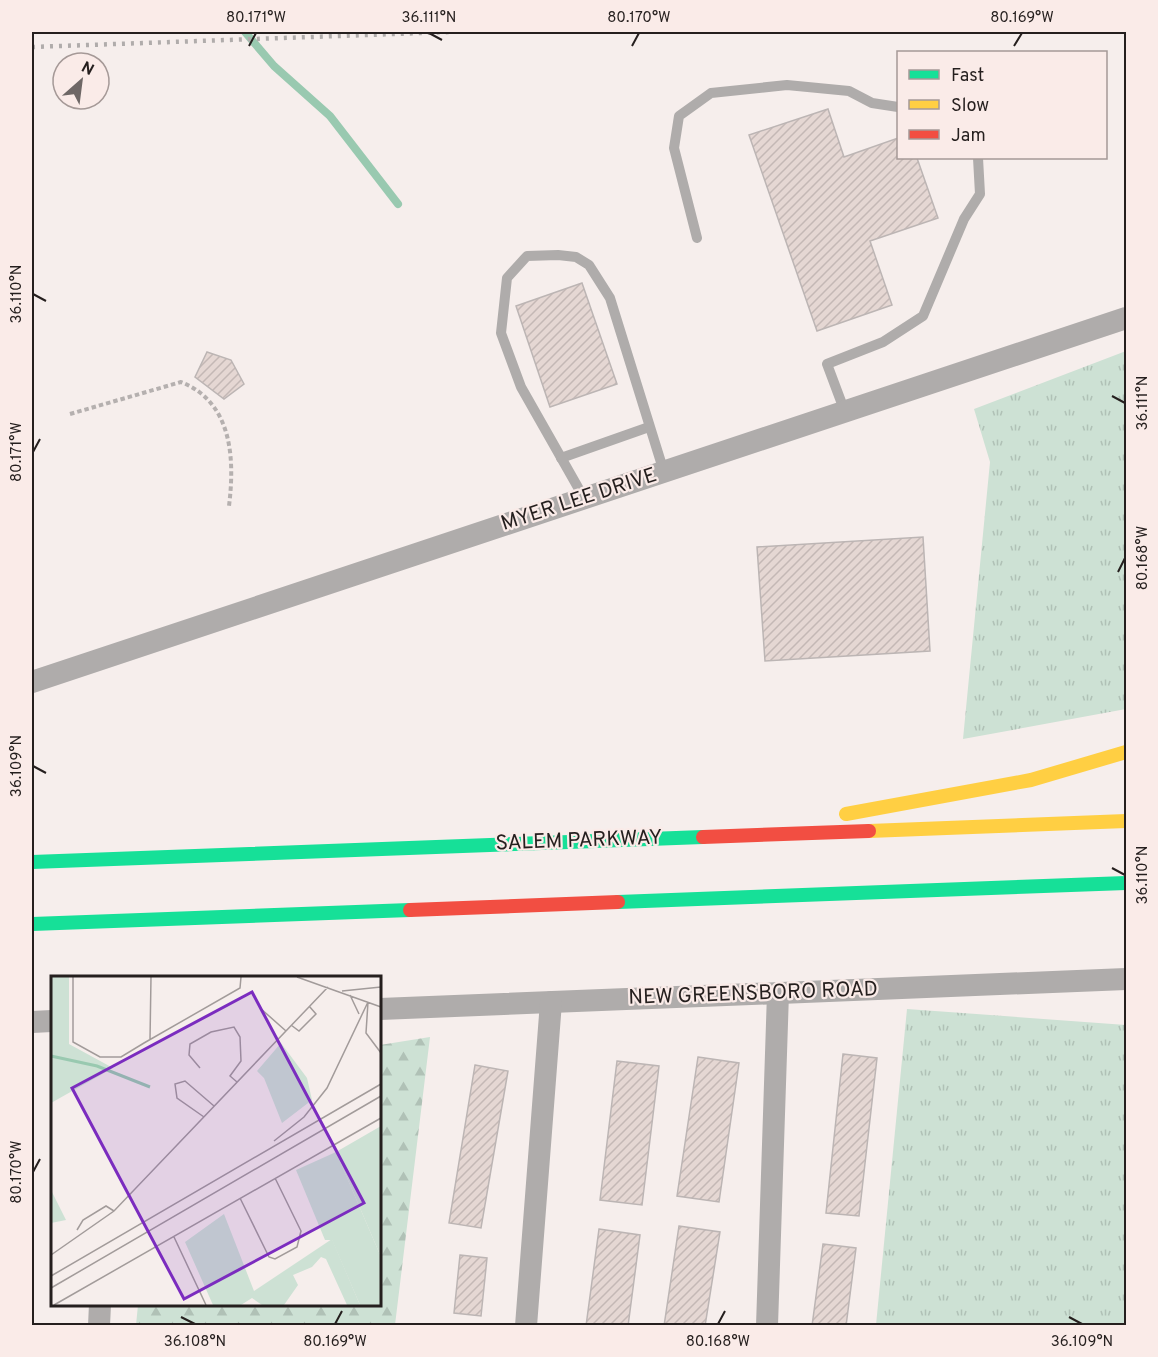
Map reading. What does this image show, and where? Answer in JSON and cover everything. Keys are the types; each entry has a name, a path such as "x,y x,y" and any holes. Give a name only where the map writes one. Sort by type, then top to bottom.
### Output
{"highway":[{"path":"836,816 1031,780 1126,752"},
{"path":"720,836 813,820"},
{"name":"SALEM PARKWAY","path":"32,862 1126,821"},
{"path":"32,924 1126,882"}],"street":[{"name":"MYER LEE DRIVE","path":"32,682 1126,318"},
{"name":"NEW GREENSBORO ROAD","path":"381,1009 1126,979"},
{"path":"767,1326 778,993"},
{"path":"526,1326 551,1002"},
{"path":"32,1022 51,1021"},
{"path":"99,1326 100,1306"}],"lane":[{"path":"697,238 674,148 679,116 711,93 787,85 849,91 872,103 897,107"},
{"path":"845,412 827,364 883,342 923,316 964,219 980,194 978,159"},
{"path":"584,498 521,387 501,333 507,278 527,256 576,257 589,265 610,298 664,472"},
{"path":"561,458 649,427"}],"path":[{"path":"70,414 181,382 194,388 210,401 222,417 233,479 230,506"}],"green space":[{"path":"1126,351 1126,709 963,739 990,462 974,409"},
{"path":"907,1009 1126,1025 1126,1325 876,1325"},
{"path":"430,1037 395,1325 136,1325 138,1306 381,1306 381,1045"}],"building":[{"path":"828,109 844,157 897,138 897,159 917,159 938,218 870,241 892,305 817,331 749,135"},
{"path":"582,283 617,384 550,407 516,306"},
{"path":"207,352 231,360 244,384 224,399 195,377"},
{"path":"923,537 930,651 765,661 757,547"},
{"path":"843,1054 877,1058 859,1216 826,1213"},
{"path":"698,1057 739,1063 719,1202 677,1196"},
{"path":"617,1061 659,1066 642,1205 600,1200"},
{"path":"475,1065 508,1071 481,1228 449,1223"},
{"path":"679,1226 720,1232 705,1326 664,1326"},
{"path":"599,1229 640,1235 628,1326 586,1326"},
{"path":"823,1244 856,1248 846,1326 812,1326"},
{"path":"460,1255 487,1258 481,1316 454,1313"}],"waterway":[{"path":"245,32 274,66 330,116 398,204"}],"railway":[{"path":"32,47 450,32"}],"traffic: fast":[{"path":"32,862 703,837"},
{"path":"618,902 1126,883"},
{"path":"32,924 410,910"}],"traffic: slow":[{"path":"846,814 1031,780 1126,752"},
{"path":"869,831 1126,821"}],"traffic: jam":[{"path":"703,837 869,831"},
{"path":"410,910 618,902"}]}
